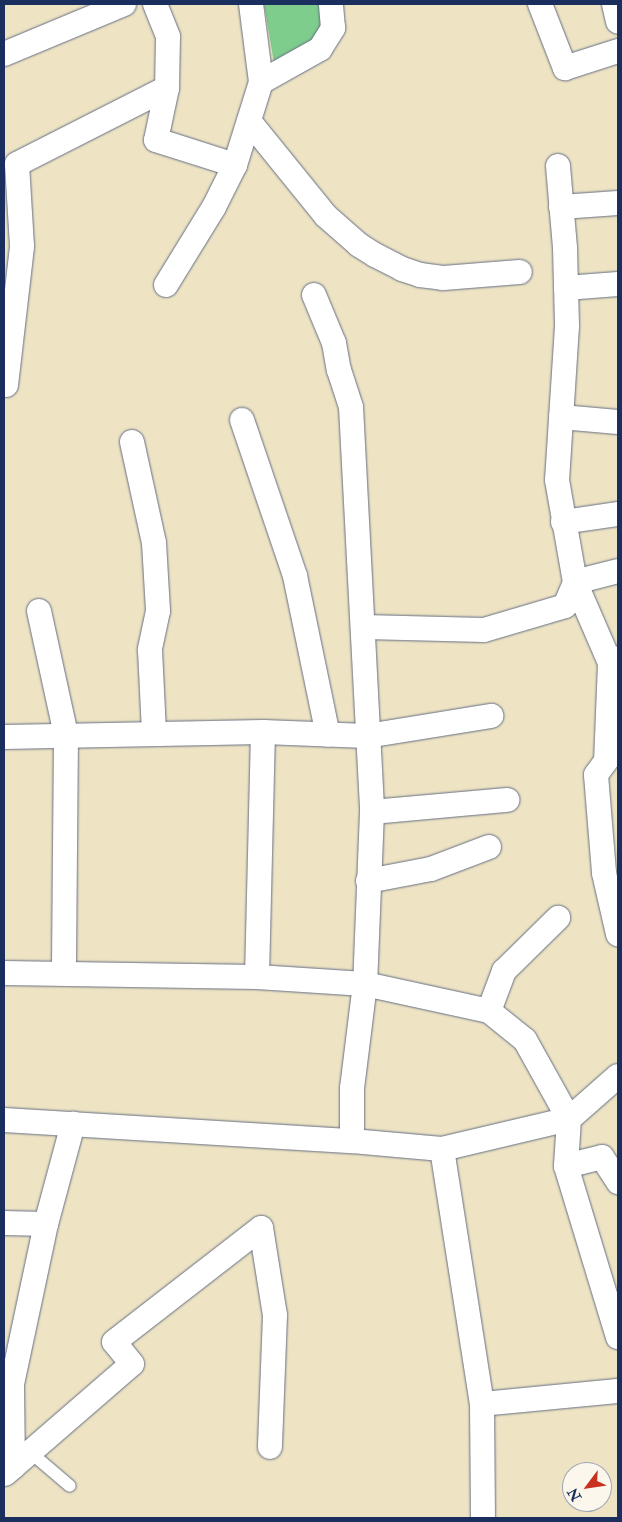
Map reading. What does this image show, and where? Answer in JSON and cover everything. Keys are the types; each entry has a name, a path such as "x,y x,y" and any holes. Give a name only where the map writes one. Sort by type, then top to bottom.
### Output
{"street":[{"path":"4,54 124,4"},
{"path":"156,4 168,37 167,88 156,140 235,165"},
{"path":"166,285 214,207 235,165 261,82 251,4"},
{"path":"261,82 320,49 333,28 331,4"},
{"path":"540,4 565,68 618,51"},
{"path":"614,4 618,22"},
{"path":"6,385 22,246 17,164 167,88"},
{"path":"249,121 326,216 359,245 375,255 402,269 443,278 520,272"},
{"path":"558,166 567,326 557,480 575,582 614,661 606,762 596,775 604,873 618,934"},
{"path":"561,207 618,203"},
{"path":"566,288 618,284"},
{"path":"314,295 334,343 339,370 351,407 364,627 367,736 372,812 365,984 352,1088 352,1141"},
{"path":"561,417 618,422"},
{"path":"242,420 295,576 328,735"},
{"path":"132,442 154,543 158,611 150,650 154,733"},
{"path":"563,522 618,514"},
{"path":"575,582 618,571"},
{"path":"364,627 484,630 565,606 575,582"},
{"path":"39,611 66,735 64,973"},
{"path":"4,737 262,732 367,736 491,716"},
{"path":"257,977 262,732"},
{"path":"372,812 507,800"},
{"path":"368,881 431,869 489,847"},
{"path":"489,1011 504,971 558,918"},
{"path":"4,973 257,977 365,984 489,1011 525,1040 569,1119 566,1166 618,1336"},
{"path":"4,1120 352,1141 442,1149 569,1119 618,1076"},
{"path":"15,1465 12,1384 46,1224 73,1124"},
{"path":"442,1149 482,1404 483,1518"},
{"path":"566,1166 602,1157 618,1182"},
{"path":"4,1223 46,1224"},
{"path":"15,1465 132,1364 114,1342 261,1228 275,1315 270,1447"},
{"path":"482,1404 618,1391"}],"lane":[{"path":"15,1465 70,1486"}],"green space":[{"path":"264,4 322,4 326,23 314,46 274,63"}]}
